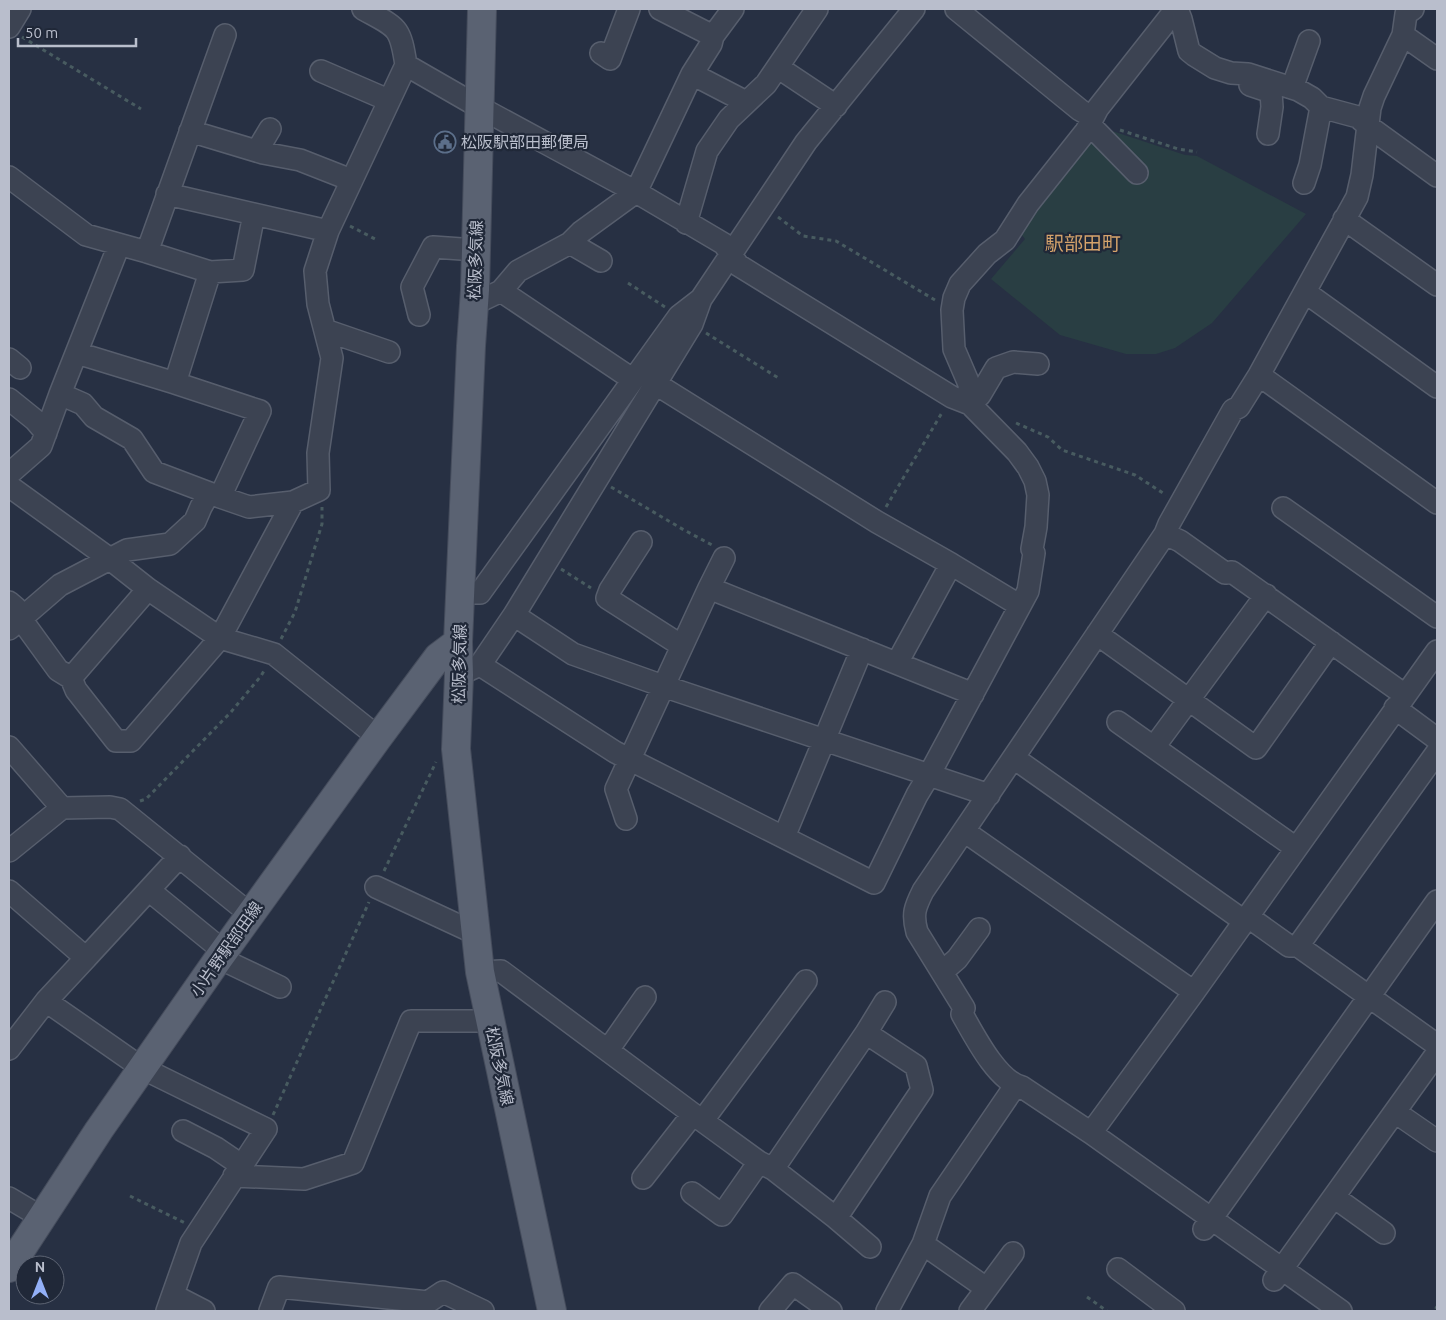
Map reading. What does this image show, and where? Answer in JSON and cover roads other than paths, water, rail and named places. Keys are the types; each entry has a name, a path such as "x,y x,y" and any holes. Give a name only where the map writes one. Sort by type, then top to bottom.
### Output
{"main road":[{"name":"松阪多気線","path":"482,9 474,304 458,642 470,670 456,749 480,972 552,1311"},
{"name":"小片野駅部田線","path":"9,1268 41,1217 142,1068 250,914 438,657 458,642"}],"street":[{"path":"60,394 83,404 94,417 132,439 154,472 214,495 249,506 293,502 319,490 318,453 332,358 318,304 315,271 331,224 406,65 402,40 394,27 363,9"},
{"path":"601,53 610,59 629,9"},
{"path":"660,9 713,36"},
{"path":"474,304 501,291 518,271 570,243 636,192 692,74 711,44 713,36 733,9"},
{"path":"686,223 707,151 729,119 766,84 779,68 817,9"},
{"path":"406,65 479,108 636,192 724,244 731,255 738,265 961,400 1017,452 1028,467 1035,481 1038,512 1028,590 917,795 874,883 629,760 470,670 514,615 692,324 701,299 731,255 806,142 914,9"},
{"path":"956,9 1080,110 1137,173"},
{"path":"961,400 969,384 962,372 954,349 952,310 956,292 964,279 987,254 1005,240 1028,204 1086,131 1090,120 1177,9 1189,50 1215,68 1231,73 1248,74 1292,88 1312,98 1321,107 1358,117 1437,176"},
{"path":"1319,1311 1278,1275 1208,1224 1091,1133 1022,1087 1015,1086 992,1064 962,1014 964,1008 917,932 914,922 915,907 923,892 1171,522 1233,410 1239,407 1259,375 1357,197 1360,188 1370,108 1403,35 1406,14 1414,9"},
{"path":"147,252 225,35"},
{"path":"1403,35 1437,59"},
{"path":"1292,88 1309,41"},
{"path":"779,68 836,106"},
{"path":"321,71 388,100"},
{"path":"1231,73 1246,84 1272,92 1268,134"},
{"path":"692,74 746,102"},
{"path":"1304,183 1310,165 1321,107"},
{"path":"257,151 270,129"},
{"path":"190,131 257,151 300,160 351,180"},
{"path":"9,178 86,236 147,252 210,272 243,270 254,214"},
{"path":"167,194 254,214 331,224"},
{"path":"1344,219 1437,285"},
{"path":"570,243 601,261"},
{"path":"9,474 41,446 119,245"},
{"path":"419,315 412,287 433,247 476,250"},
{"path":"175,383 210,272"},
{"path":"501,291 632,379"},
{"path":"1305,292 1437,387"},
{"path":"460,593 480,593 679,316 701,299"},
{"path":"325,330 389,352"},
{"path":"78,352 260,411 214,495 200,506 195,521 170,544 127,550 60,584 13,617 58,670 71,678 76,690 116,741 131,741 220,638 293,502"},
{"path":"961,400 980,395 996,368 1014,362 1038,364"},
{"path":"1259,375 1437,503"},
{"path":"656,384 877,522 1019,605"},
{"path":"619,398 638,412"},
{"path":"9,399 35,420 46,433"},
{"path":"9,486 110,558 148,590 220,638 274,654 377,738"},
{"path":"1283,508 1437,617"},
{"path":"1171,522 1180,541 1225,573 1232,572 1331,642 1400,702 1437,739"},
{"path":"641,542 610,590 607,598 682,646"},
{"path":"626,820 616,789 709,588 721,553"},
{"path":"897,663 951,564"},
{"path":"709,588 972,694"},
{"path":"71,678 148,590"},
{"path":"1154,747 1266,596"},
{"path":"514,615 573,654 989,795"},
{"path":"1097,634 1256,748 1331,642"},
{"path":"784,837 862,649"},
{"path":"1091,1133 1437,651"},
{"path":"1118,722 1296,848"},
{"path":"9,747 62,808"},
{"path":"1298,946 1437,752"},
{"path":"1014,758 1245,919 1289,946 1298,946 1437,1045"},
{"path":"9,851 62,808 110,807 120,809 250,914"},
{"path":"964,831 1194,992"},
{"path":"9,1049 46,1001 180,856"},
{"path":"376,887 477,934"},
{"path":"9,891 86,958"},
{"path":"156,896 216,945 219,958 280,987"},
{"path":"1208,1224 1437,901"},
{"path":"942,972 957,959 980,929"},
{"path":"480,972 501,971 766,1165 836,1218 870,1247"},
{"path":"643,1178 698,1117 806,981"},
{"path":"608,1050 644,997"},
{"path":"46,1001 142,1068 266,1129 191,1243 170,1303 204,1311"},
{"path":"692,1193 722,1215 766,1165 866,1033 885,1002"},
{"path":"183,1131 216,1148 237,1171 304,1179 353,1163 411,1021 490,1020"},
{"path":"836,1218 922,1090 916,1066 866,1033"},
{"path":"1278,1275 1437,1053"},
{"path":"887,1311 923,1244 940,1196 1015,1086"},
{"path":"1396,1112 1437,1141"},
{"path":"1334,1197 1384,1232"},
{"path":"9,1198 41,1217"},
{"path":"1165,1202 1208,1224"},
{"path":"923,1244 986,1288"},
{"path":"970,1311 1013,1253"},
{"path":"1118,1269 1174,1311"},
{"path":"1278,1275 1341,1311"},
{"path":"770,1311 793,1284 831,1311"},
{"path":"270,1311 279,1287 428,1302 443,1292 483,1311"}],"place":[{"name":"松阪駅部田郵便局","path":"445,142"}],"district":[{"name":"駅部田町","path":"1083,243"}]}
